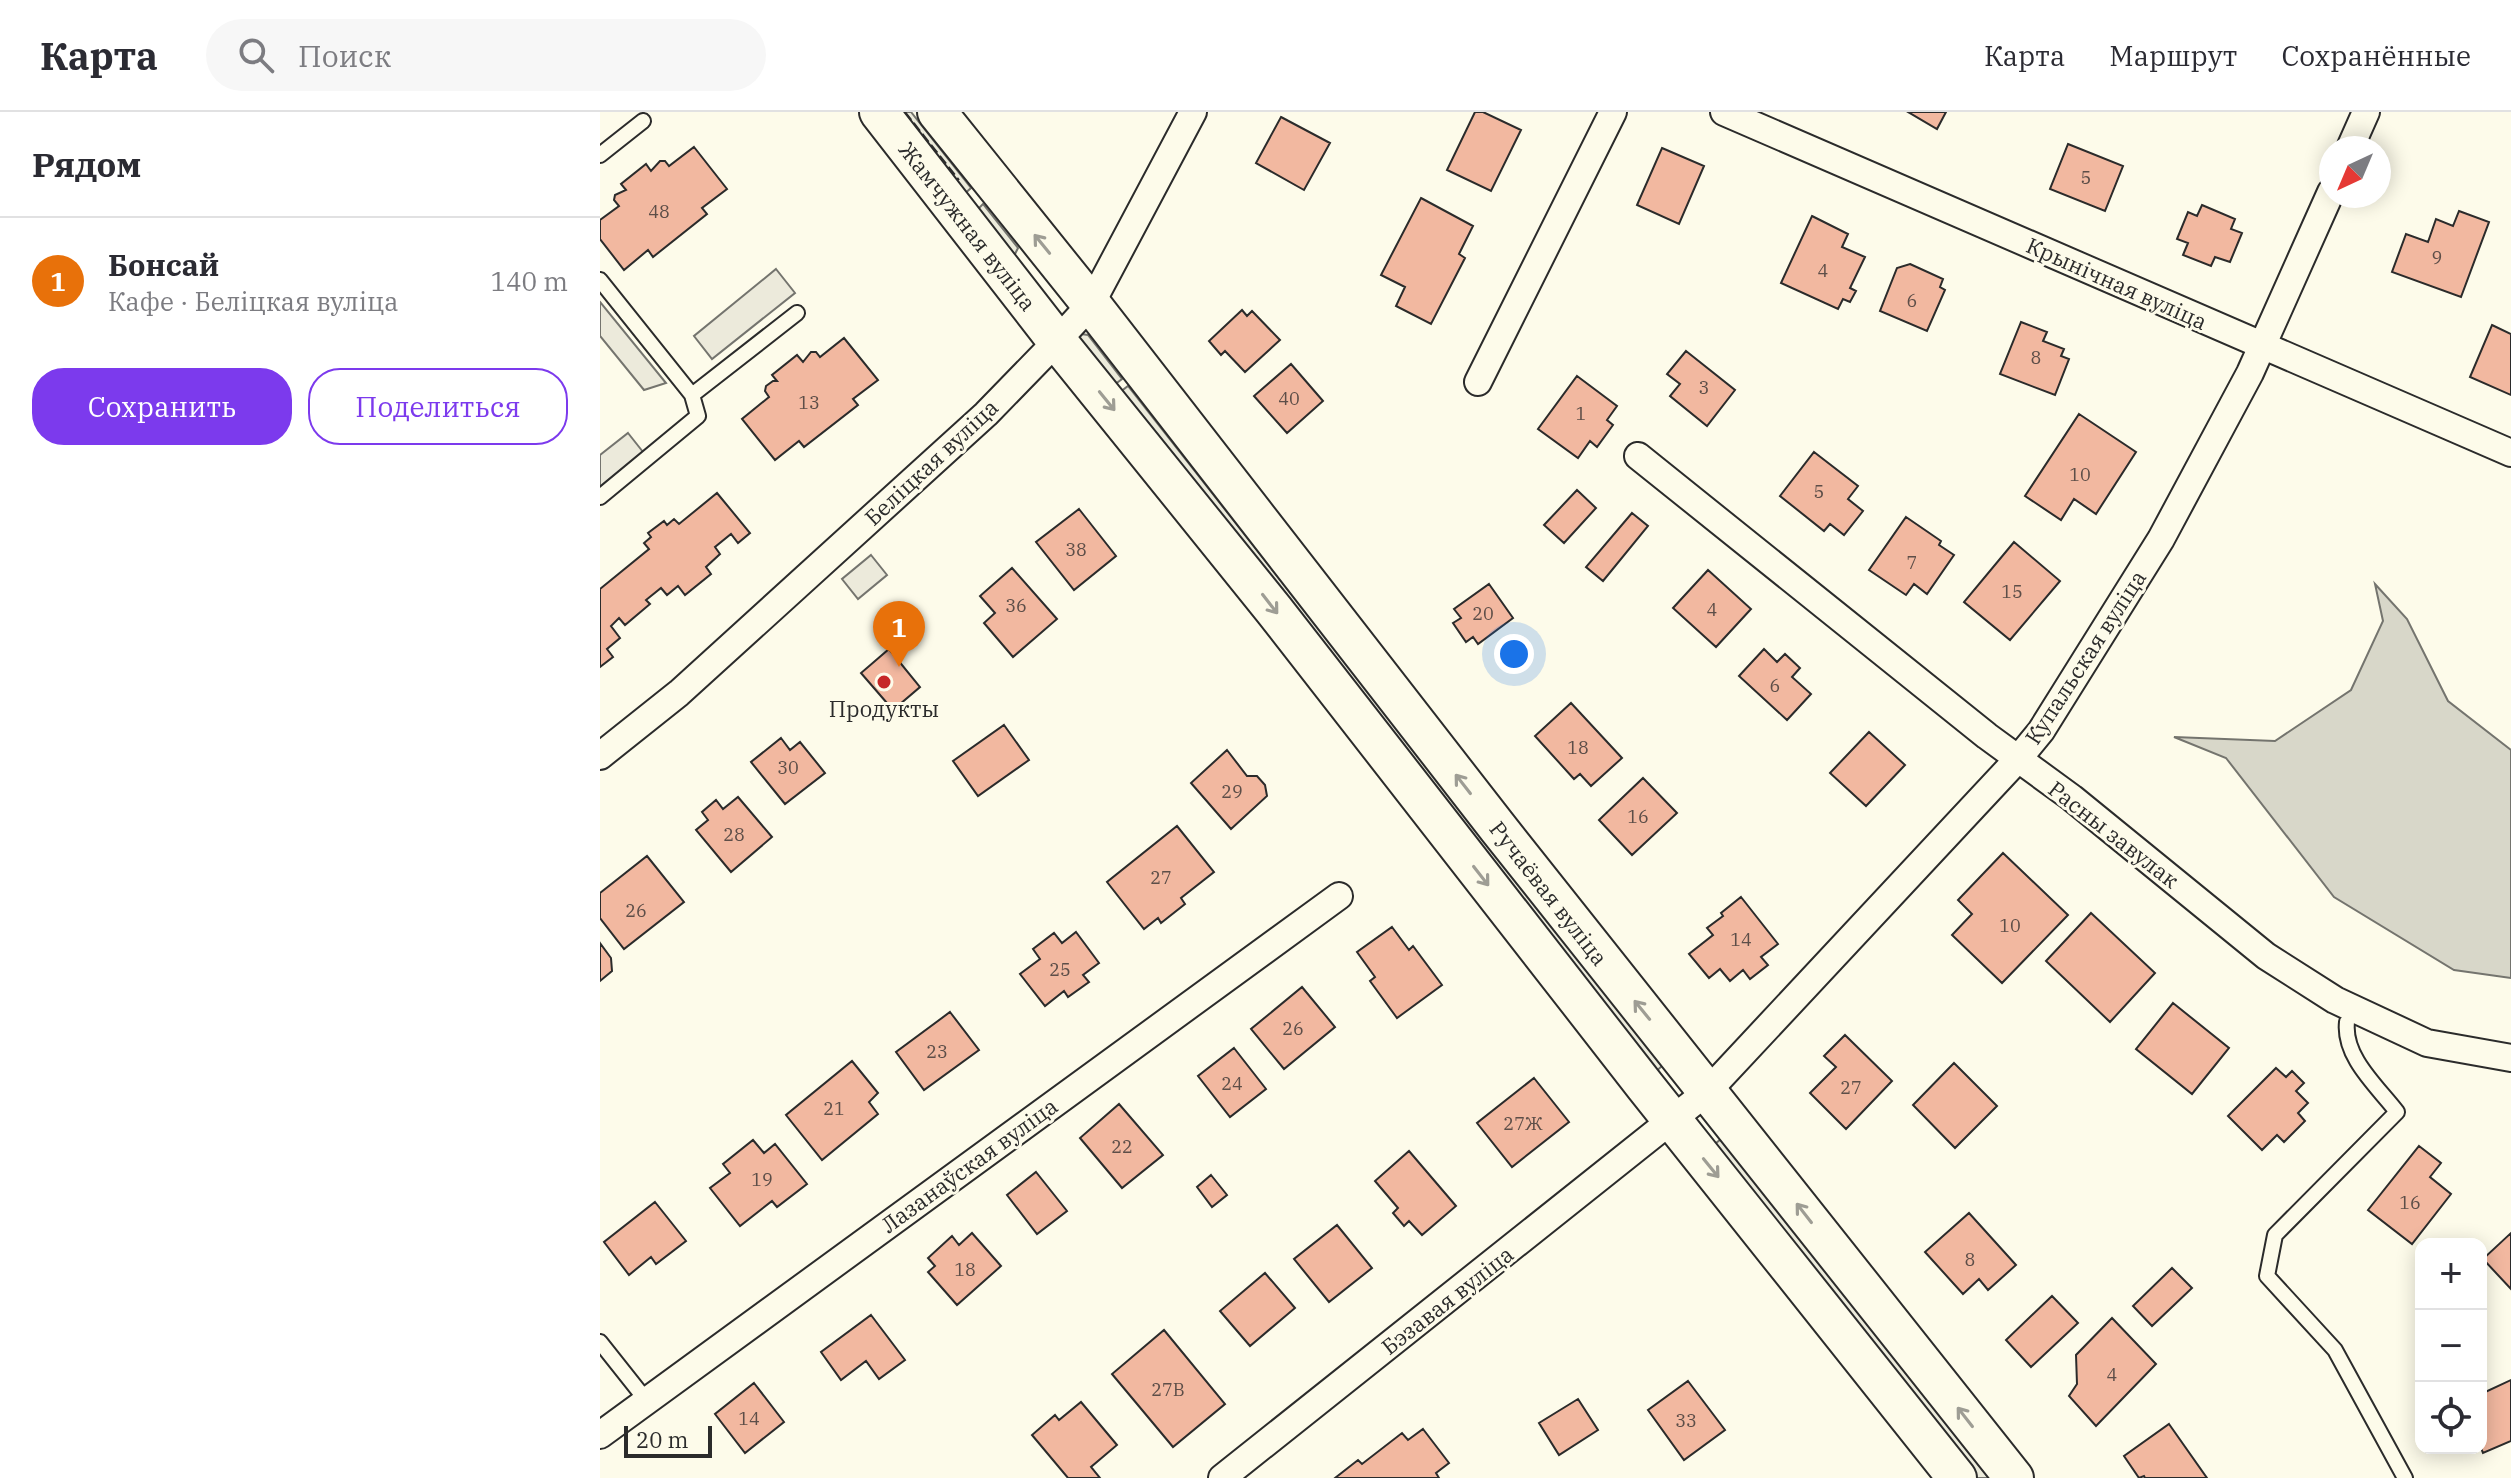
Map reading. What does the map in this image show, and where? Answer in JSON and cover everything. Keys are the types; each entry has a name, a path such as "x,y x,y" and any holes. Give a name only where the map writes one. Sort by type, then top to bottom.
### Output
{"main road":[{"name":"Жамчужная вуліца","path":"937,112 1091,304"},
{"name":"Жамчужная вуліца","path":"890,126 1057,341"},
{"name":"Ручаёвая вуліца","path":"1091,304 1498,828 2014,1478"},
{"name":"Ручаёвая вуліца","path":"1057,341 1284,622 1673,1121 1957,1478"}],"street":[{"name":"Беліцкая вуліца","path":"600,756 701,673 986,414 1057,341 1091,304 1193,112"},
{"path":"1478,382 1613,112"},
{"name":"Крынічная вуліца","path":"1724,112 2511,453"},
{"path":"2355,136 2366,112"},
{"name":"Купальская вуліца","path":"1673,1121 1708,1091 2041,731 2161,539 2263,344 2324,208"},
{"name":"Расны завулак","path":"1638,456 2018,759 2072,798 2266,956 2335,1000 2427,1043 2511,1058"},
{"name":"Лазанаўская вуліца","path":"600,1435 1339,896"},
{"name":"Бэзавая вуліца","path":"1222,1478 1673,1121"}],"lane":[{"path":"864,112 890,126"},
{"path":"600,155 643,121"},
{"path":"600,280 692,395 698,416 600,497"},
{"path":"692,395 797,313"},
{"path":"2347,1022 2346,1034 2355,1058 2397,1112 2275,1235 2267,1276 2335,1350 2405,1478"},
{"path":"600,1342 646,1400"}],"shaded area":[{"path":"897,112 911,112 971,188 963,195"},
{"path":"983,204 1018,248 1015,254 1010,255 976,211"},
{"path":"776,269 795,293 712,359 694,336"},
{"path":"600,302 666,383 644,390 600,336"},
{"path":"1088,335 1122,379 1110,388 1076,337"},
{"path":"1128,386 1662,1066 1652,1075 1115,396"},
{"path":"628,433 647,457 600,495 600,455"},
{"path":"871,555 887,575 858,599 842,579"},
{"path":"2375,584 2407,619 2448,701 2511,750 2511,978 2454,970 2334,897 2226,758 2174,737 2275,741 2351,690 2383,621"},
{"path":"1721,1139 1989,1478 1968,1478 1709,1149"}],"building":[{"path":"1475,112 1483,112 1521,130 1491,191 1447,170"},
{"path":"1908,112 1946,112 1937,129"},
{"path":"1281,117 1330,143 1304,190 1256,163"},
{"path":"2068,144 2123,166 2105,211 2050,189"},
{"path":"694,147 727,189 702,208 707,214 653,257 648,250 624,270 600,239 600,220 619,206 614,200 615,195 626,190 621,184 646,164 651,171 660,161 665,161 669,166"},
{"path":"1662,148 1704,166 1679,224 1637,205"},
{"path":"1421,198 1473,226 1459,254 1465,258 1431,324 1396,306 1405,287 1381,275"},
{"path":"2202,205 2235,219 2231,229 2242,233 2230,262 2215,257 2211,266 2183,255 2188,243 2177,239 2188,212 2197,216"},
{"path":"2459,211 2489,222 2461,297 2392,272 2406,234 2428,242 2436,219 2453,226"},
{"path":"1812,216 1848,234 1842,247 1865,257 1850,288 1856,291 1850,302 1843,299 1838,309 1781,283"},
{"path":"1910,264 1943,279 1940,287 1945,290 1927,331 1880,311 1897,268"},
{"path":"1242,310 1247,316 1252,311 1280,340 1245,372 1225,351 1221,355 1209,341"},
{"path":"2021,322 2047,332 2043,341 2064,349 2061,356 2069,359 2055,395 2000,374"},
{"path":"2492,325 2511,334 2511,395 2470,377"},
{"path":"844,338 878,380 853,399 858,405 804,447 799,441 775,460 742,419 769,397 766,386 777,381 772,375 797,355 803,362 811,352 816,352 820,357"},
{"path":"1686,351 1735,390 1707,426 1670,396 1680,384 1667,374"},
{"path":"1291,364 1323,401 1287,433 1254,396"},
{"path":"1577,376 1617,406 1607,420 1613,425 1597,447 1590,441 1578,458 1538,429"},
{"path":"2079,414 2136,452 2096,514 2074,499 2061,520 2025,496"},
{"path":"1814,452 1858,486 1848,499 1863,511 1844,535 1830,524 1824,531 1780,496"},
{"path":"1577,490 1596,508 1564,543 1544,525"},
{"path":"717,493 750,533 738,543 731,534 715,547 720,554 706,567 711,574 685,595 678,586 667,595 661,588 646,600 650,604 625,625 619,618 611,626 620,638 607,649 613,657 600,667 600,589 649,549 644,543 651,537 648,533 664,521 667,525 674,519 679,524"},
{"path":"1079,509 1116,556 1074,590 1036,542"},
{"path":"1632,513 1648,526 1603,581 1586,567"},
{"path":"1906,517 1941,541 1939,545 1954,555 1927,594 1914,584 1906,595 1869,570"},
{"path":"2014,542 2060,581 2010,640 1964,602"},
{"path":"1012,568 1057,619 1013,657 984,623 995,613 980,596"},
{"path":"1708,570 1751,609 1716,647 1673,608"},
{"path":"1489,584 1513,618 1478,644 1473,637 1466,642 1453,623 1461,618 1454,609"},
{"path":"889,649 920,687 893,710 861,673"},
{"path":"1764,649 1777,662 1785,654 1800,668 1792,677 1811,694 1787,720 1739,676"},
{"path":"1571,703 1622,758 1591,786 1580,774 1574,779 1535,736"},
{"path":"1004,725 1029,760 978,796 953,761"},
{"path":"1869,732 1905,765 1866,806 1830,773"},
{"path":"781,738 790,750 800,742 825,773 785,804 751,762"},
{"path":"1227,750 1247,776 1257,776 1265,785 1267,796 1231,829 1191,783"},
{"path":"1643,778 1677,813 1632,855 1599,820"},
{"path":"738,797 772,837 731,872 696,830 708,820 702,812 716,800 723,809"},
{"path":"1177,826 1214,872 1181,898 1185,904 1161,923 1158,918 1144,929 1107,882"},
{"path":"2003,853 2068,915 2002,983 1952,935 1972,914 1958,900"},
{"path":"647,856 684,902 624,949 600,918 600,893"},
{"path":"1741,897 1778,944 1761,957 1768,965 1750,979 1743,970 1730,981 1720,969 1709,978 1689,954 1713,935 1707,928"},
{"path":"2091,913 2155,973 2110,1022 2046,961"},
{"path":"1392,927 1409,950 1413,946 1442,985 1397,1018 1370,981 1375,977 1357,952"},
{"path":"1076,932 1099,963 1083,975 1089,982 1068,997 1064,991 1045,1006 1020,974 1040,959 1033,949 1054,933 1062,943"},
{"path":"600,943 611,958 612,971 600,981"},
{"path":"1302,987 1335,1027 1284,1069 1251,1029"},
{"path":"2173,1003 2229,1048 2192,1094 2136,1049"},
{"path":"950,1012 979,1050 924,1090 896,1052"},
{"path":"1845,1035 1892,1081 1846,1129 1810,1093 1836,1067 1824,1056"},
{"path":"1234,1048 1266,1089 1230,1117 1198,1076"},
{"path":"852,1061 878,1093 869,1102 878,1114 822,1160 786,1115"},
{"path":"1954,1063 1997,1106 1955,1148 1913,1105"},
{"path":"2276,1068 2286,1077 2292,1071 2304,1083 2296,1091 2308,1103 2298,1113 2305,1121 2284,1142 2277,1135 2262,1150 2228,1116"},
{"path":"1534,1078 1569,1122 1512,1167 1477,1123"},
{"path":"1119,1104 1163,1155 1122,1188 1080,1138"},
{"path":"753,1140 764,1153 775,1144 807,1184 777,1207 772,1201 740,1226 710,1188 730,1173 723,1164"},
{"path":"2419,1146 2441,1163 2430,1177 2451,1194 2412,1244 2368,1210"},
{"path":"1409,1151 1456,1206 1422,1235 1409,1221 1404,1226 1393,1213 1398,1208 1375,1181"},
{"path":"1036,1172 1067,1211 1037,1234 1007,1195"},
{"path":"1211,1175 1227,1195 1212,1207 1197,1187"},
{"path":"655,1202 686,1241 656,1264 651,1257 629,1275 604,1242"},
{"path":"1969,1213 2016,1265 1988,1290 1979,1279 1963,1294 1925,1252"},
{"path":"1337,1225 1372,1268 1329,1302 1294,1259"},
{"path":"972,1233 1001,1266 957,1305 928,1272 935,1266 928,1258 952,1236 959,1245"},
{"path":"2511,1233 2511,1289 2487,1263 2487,1255"},
{"path":"2172,1268 2192,1288 2152,1326 2133,1306"},
{"path":"1265,1273 1295,1308 1250,1346 1220,1311"},
{"path":"2052,1296 2078,1323 2031,1367 2006,1340"},
{"path":"871,1315 905,1360 879,1379 866,1361 841,1380 821,1352"},
{"path":"2112,1318 2156,1364 2096,1426 2069,1396 2077,1384 2076,1355"},
{"path":"1164,1330 1225,1404 1173,1447 1112,1374"},
{"path":"2511,1380 2511,1441 2487,1451 2487,1391"},
{"path":"1688,1381 1725,1430 1684,1460 1648,1410"},
{"path":"754,1383 784,1422 745,1453 715,1414"},
{"path":"1578,1399 1598,1430 1559,1455 1539,1423"},
{"path":"1081,1402 1117,1445 1091,1467 1100,1478 1068,1478 1032,1435 1055,1415 1059,1420"},
{"path":"2169,1424 2207,1478 2139,1478 2124,1456"},
{"path":"1423,1429 1449,1463 1436,1473 1439,1478 1335,1478 1358,1460 1362,1464 1402,1433 1408,1440"}],"fence":[{"path":"905,112 959,180"}],"place":[{"name":"Бонсай","path":"899,667"},
{"name":"Продукты","path":"884,682"}]}
